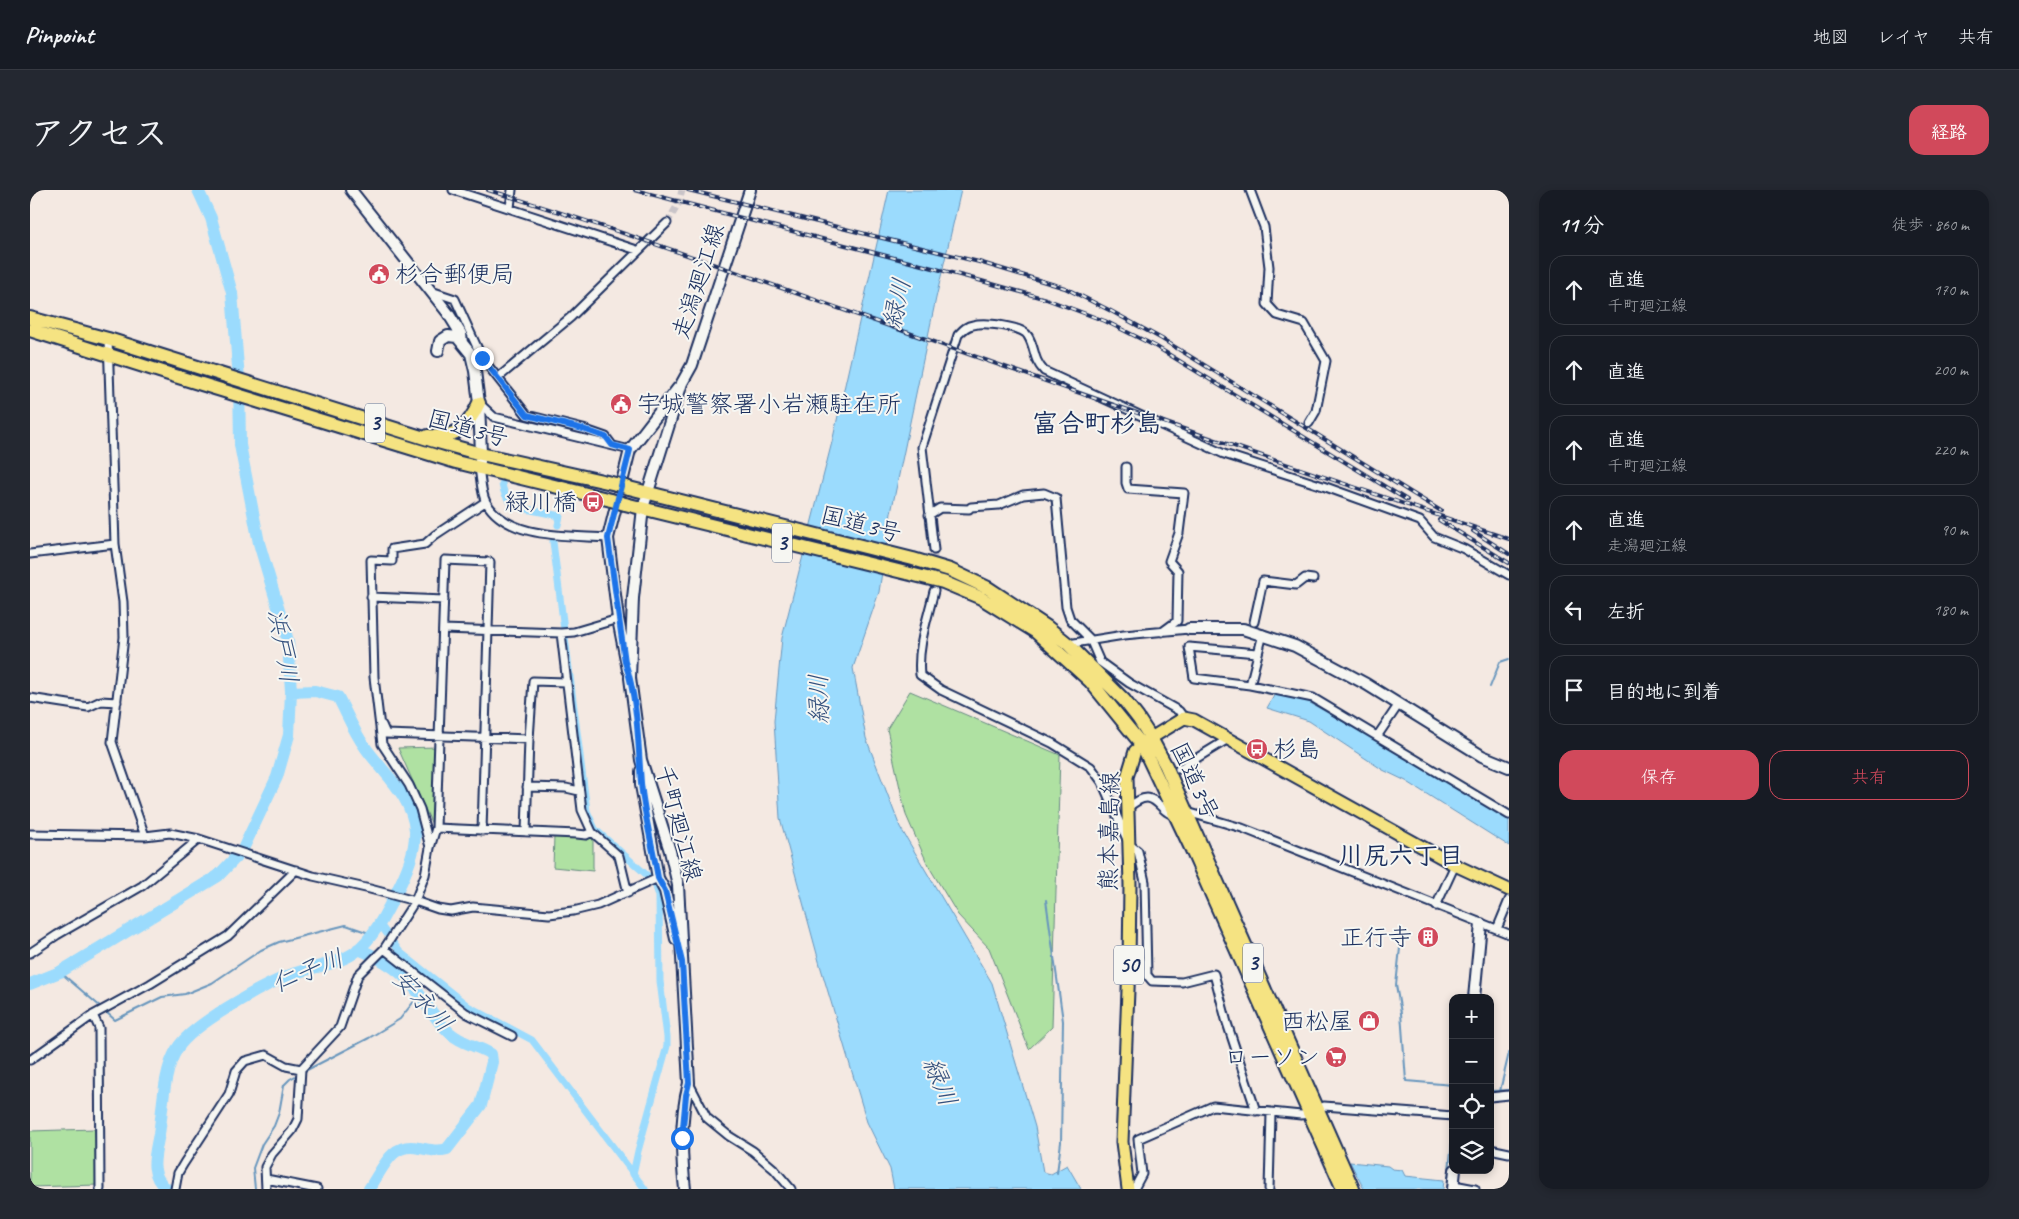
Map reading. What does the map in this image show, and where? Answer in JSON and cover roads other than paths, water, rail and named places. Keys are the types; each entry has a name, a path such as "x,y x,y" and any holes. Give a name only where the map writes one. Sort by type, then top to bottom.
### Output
{"highway":[{"name":"国道3号","path":"30,318 108,339 270,391 481,454 616,484 950,570 988,588 1040,621 1068,644 1124,700 1147,741 1313,1112 1343,1189"},
{"name":"国道3号","path":"30,330 172,376 479,468 943,582 981,598 1036,632 1090,681 1147,741"},
{"path":"408,433 446,436 457,432 468,423 479,403"},
{"name":"国道3号","path":"1313,1112 1353,1189"}],"main road":[{"path":"351,190 430,291 461,334 462,343"},
{"name":"走潟廻江線","path":"608,538 630,450 682,383 692,366 750,190"},
{"path":"438,352 440,342 448,336 457,337 470,354 475,371 479,403 481,454 479,468"},
{"name":"走潟廻江線","path":"647,509 682,383"},
{"name":"千町廻江線","path":"647,509 634,598 630,678 640,760 672,858 678,885 689,1083 682,1138 685,1189"},
{"name":"千町廻江線","path":"608,538 618,619 625,662 630,678"},
{"path":"1189,629 1234,628 1263,634 1295,646 1337,666 1475,752 1509,767"},
{"path":"1184,718 1194,720 1456,865 1509,890"},
{"name":"熊本嘉島線","path":"1128,1189 1122,1142 1129,966 1127,777 1132,758 1147,741 1184,718"},
{"path":"640,760 641,785 658,878 665,891 682,962"},
{"path":"1474,994 1482,924"},
{"path":"1453,1187 1455,1174"}],"street":[{"path":"454,190 637,250"},
{"path":"510,208 512,190"},
{"path":"1250,190 1264,227 1269,267 1267,304 1277,315 1304,323 1326,361 1316,411 1309,423"},
{"path":"499,377 571,317 637,250 667,223"},
{"path":"430,291 455,299 482,358 499,377 527,415 583,429 606,437 612,445"},
{"path":"934,550 922,447 958,335 966,327 975,324 990,324 1021,330 1028,334 1036,363 1044,371 1224,454 1323,486 1420,521 1434,537 1464,549 1509,575"},
{"path":"108,339 107,354 115,544 123,602 124,637 112,742 145,836"},
{"path":"479,403 494,417 630,450"},
{"path":"1126,467 1128,489 1184,493 1179,533 1169,561 1178,571 1177,621 1162,632"},
{"path":"479,468 485,502 509,525 544,533 608,538"},
{"path":"929,515 940,508 968,509 971,507 999,505 1023,495 1044,493 1056,498 1066,607 1070,619 1090,640 1100,662 1129,683 1179,711 1184,718"},
{"path":"430,848 420,808 382,744 374,677 371,560 392,561 392,549 425,544 435,535 485,502"},
{"path":"30,554 115,544"},
{"path":"266,1189 265,1167 292,1131 298,1119 301,1069 340,1026 358,975 384,949 415,901 425,875 436,828 445,560 490,562 482,831"},
{"path":"1254,622 1263,581 1296,585 1305,578 1313,579"},
{"path":"934,591 924,636 919,666 920,675 942,690 1052,743 1091,767 1106,789 1129,844 1138,850 1145,882 1147,975 1152,981 1182,982 1214,974 1227,1023 1256,1111"},
{"path":"371,597 444,600"},
{"path":"443,629 561,633 574,632 618,619"},
{"path":"1068,644 1189,629"},
{"path":"561,633 582,810 592,832 619,856 628,893"},
{"path":"1250,685 1263,634"},
{"path":"1257,654 1189,647 1194,678 1250,685 1313,698 1378,735 1470,793 1508,812"},
{"path":"526,832 532,681 566,682"},
{"path":"30,698 88,707 101,701 117,702"},
{"path":"1378,735 1399,704"},
{"path":"380,721 386,734 529,739"},
{"path":"1179,770 1228,739"},
{"path":"527,787 566,788 580,791"},
{"path":"1128,808 1134,803 1151,799 1156,801 1170,814 1181,814 1242,828 1509,934"},
{"path":"436,828 586,835 592,832"},
{"path":"30,834 145,836 170,833 199,839 314,876 451,911 473,907 549,914 573,911 598,905 658,878"},
{"path":"30,953 57,935 142,886 199,839"},
{"path":"1436,906 1456,865"},
{"path":"30,1060 92,1015 150,984 228,936 296,870"},
{"path":"1497,929 1509,900"},
{"path":"384,949 466,1013 512,1036"},
{"path":"92,1015 99,1028 100,1189"},
{"path":"175,1189 178,1173 184,1162 230,1094 236,1071 245,1061 266,1055 286,1066 301,1069"},
{"path":"689,1083 707,1118 760,1157 774,1169 791,1189"},
{"path":"1494,1097 1509,1095"},
{"path":"1134,1189 1142,1174 1138,1140 1213,1106 1272,1113 1313,1112 1324,1106 1449,1116"},
{"path":"1269,1189 1272,1113"},
{"path":"1494,1150 1509,1153"},
{"path":"266,1179 317,1189"},
{"path":"1453,1187 1475,1189"}],"water":[{"name":"緑川","path":"889,190 961,190 936,298 891,513 879,592 853,668 866,738 900,827 992,983 1035,1127 1043,1172 1051,1174 1067,1165 1081,1189 894,1189 890,1169 867,1122 820,965 780,818 774,721 782,638 833,438"},
{"path":"1275,694 1305,700 1409,759 1509,820 1509,846 1406,781 1383,770 1309,721 1267,708"},
{"path":"1350,1162 1388,1166 1392,1169 1402,1170 1405,1176 1444,1180 1443,1189 1364,1189"}],"waterway":[{"name":"浜戸川","path":"30,984 60,972 218,876 242,851 277,777 289,735 291,692 288,641 259,543 240,445 239,379 232,293 211,218 198,190"},
{"path":"502,484 507,497 514,505 560,516 558,525"},
{"path":"553,542 587,811 595,829 649,877"},
{"path":"1490,687 1500,662 1509,659"},
{"name":"仁子川","path":"167,1189 157,1177 154,1164 166,1079 172,1058 177,1049 185,1039 212,1018 262,988 290,975 331,963 354,953 368,940 384,916 404,877 412,854 415,830 413,817 403,795 361,741 338,697 315,691 291,692"},
{"path":"633,1174 667,1046 660,981 659,896 656,887"},
{"path":"1046,900 1063,1021 1061,1142 1057,1173"},
{"path":"379,923 400,952 468,1006 532,1040 645,1189"},
{"path":"106,1012 115,1020 162,997 185,994 212,983 261,950 279,942 346,925 372,934"},
{"path":"1400,948 1396,985 1401,1013 1406,1081 1449,1085"},
{"name":"安永川","path":"358,949 375,956 398,971 417,991 445,1029 460,1040 491,1054 492,1062 481,1105 447,1149 433,1150 409,1147 401,1149 389,1158 369,1189"},
{"path":"60,972 102,1008"},
{"path":"303,1072 369,1038 400,1019 419,995"},
{"path":"1500,1091 1509,1053"},
{"path":"255,1189 253,1168 262,1144 274,1126 279,1113 284,1085 299,1074"},
{"path":"1494,1091 1509,1090"},
{"path":"1447,1189 1449,1170"}],"tunnel":[{"path":"667,223 679,203 682,190"},
{"path":"934,550 934,583"}],"railway":[{"path":"488,190 647,241 1133,412 1509,539"},
{"path":"635,190 971,278 1046,299 1105,321 1155,346 1407,500"},
{"path":"688,190 979,262 1065,288 1162,339 1441,511"},
{"path":"1439,520 1509,563"},
{"path":"1473,531 1509,554"}],"place":[{"name":"杉合郵便局","path":"379,274"},
{"name":"宇城警察署小岩瀬駐在所","path":"621,404"},
{"name":"緑川橋","path":"593,502"},
{"name":"杉島","path":"1257,749"},
{"name":"正行寺","path":"1428,937"},
{"name":"西松屋","path":"1369,1021"},
{"name":"ローソン","path":"1336,1057"}],"district":[{"name":"富合町杉島","path":"1097,423"},
{"name":"川尻六丁目","path":"1401,856"}]}
